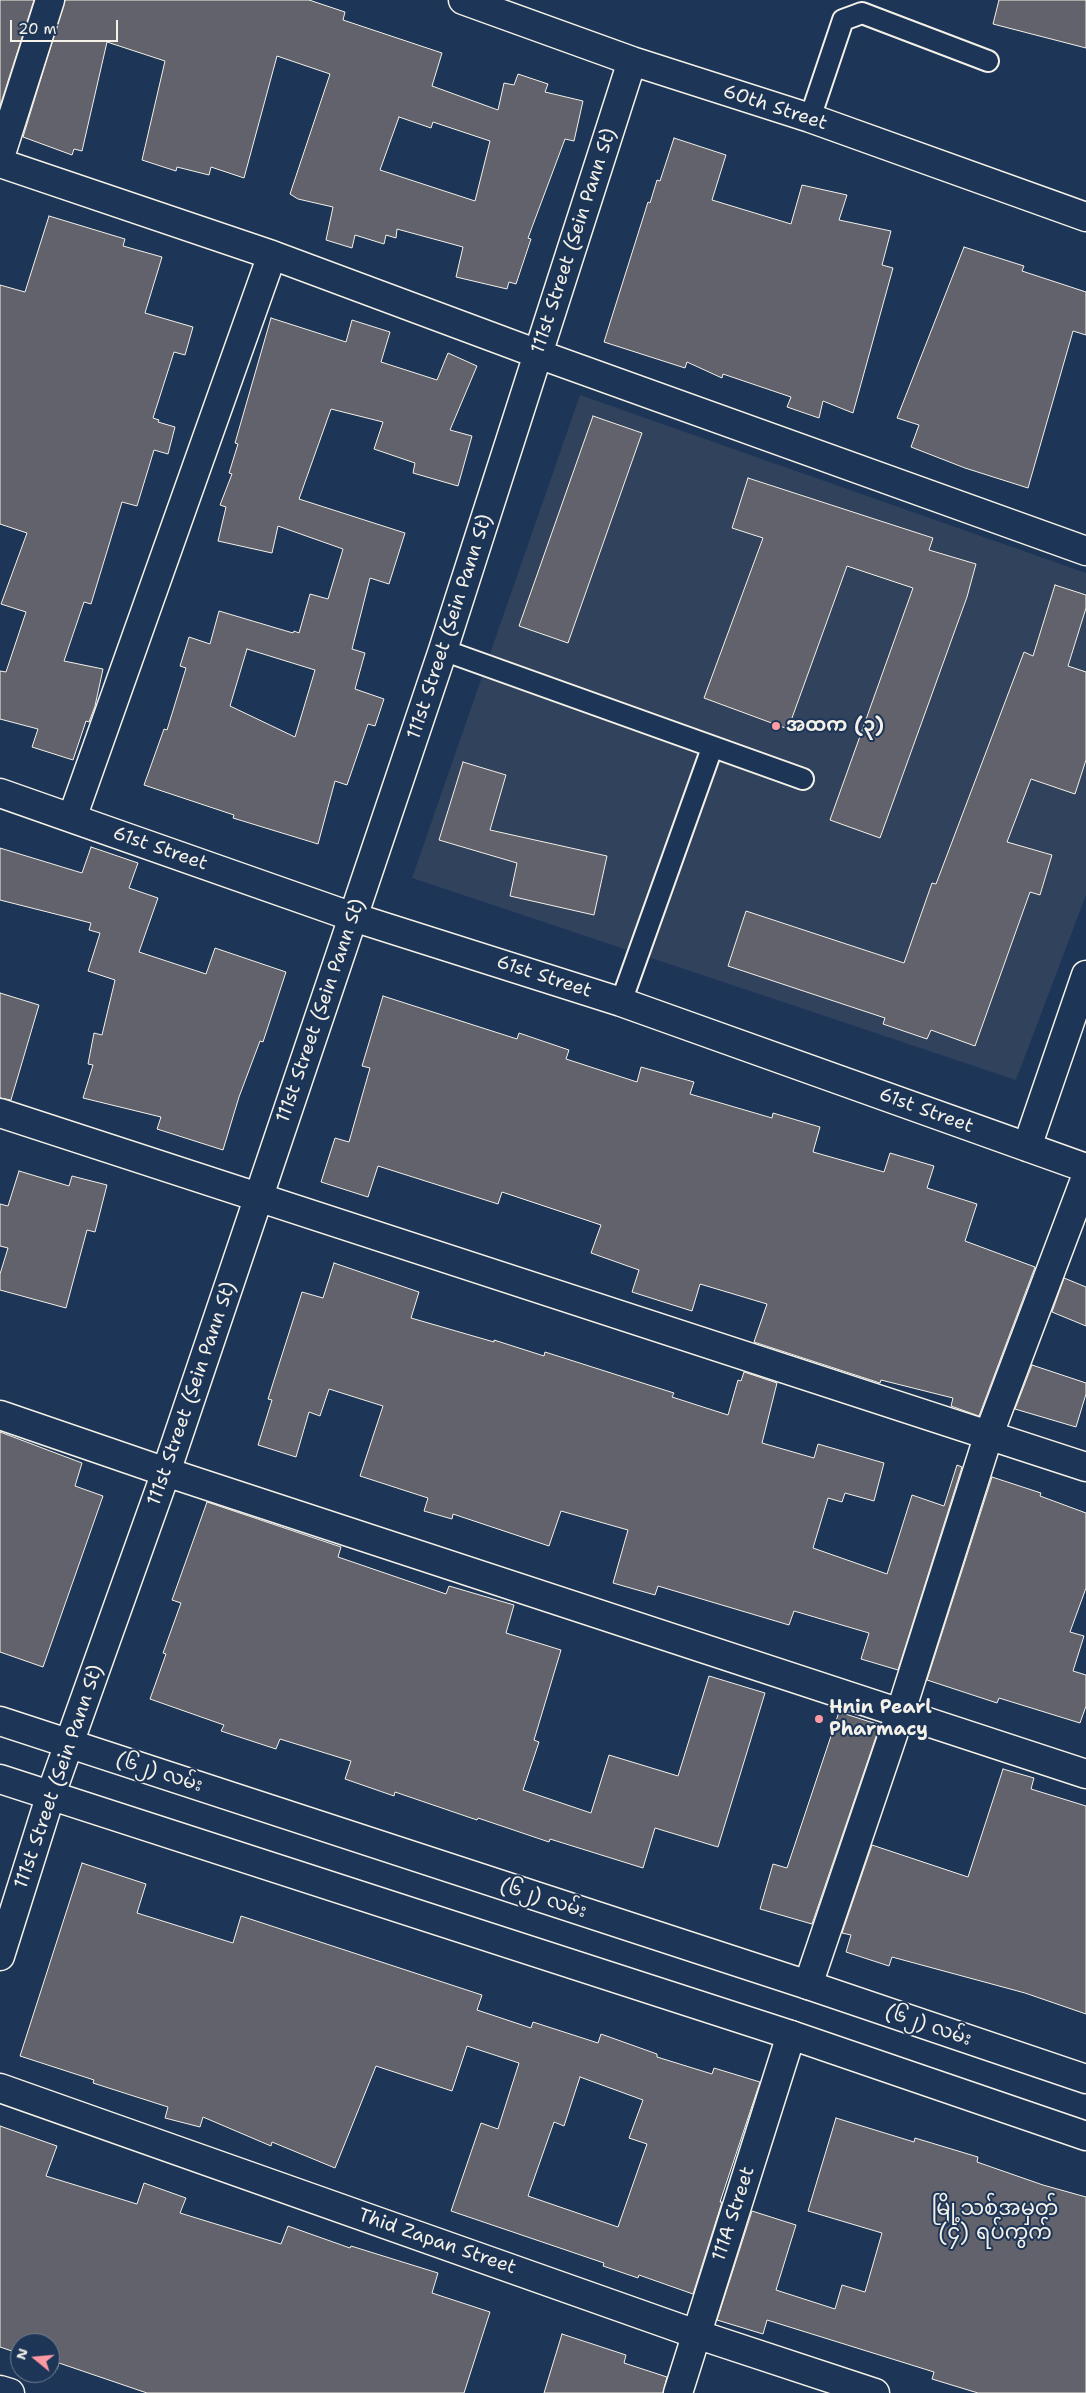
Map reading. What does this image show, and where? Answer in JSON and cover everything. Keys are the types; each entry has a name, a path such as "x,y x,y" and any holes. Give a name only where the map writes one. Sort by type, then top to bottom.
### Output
{"street":[{"path":"0,157 50,0"},
{"name":"60th Street","path":"463,0 632,61 810,118 1086,217"},
{"name":"111st Street (Sein Pann St)","path":"0,1956 51,1794 166,1472 443,650 632,61"},
{"path":"0,163 272,255 538,354 1086,551"},
{"path":"72,818 272,255"},
{"name":"61st Street","path":"0,792 353,917 621,1002 1086,1168"},
{"path":"1027,1147 1086,975"},
{"path":"0,1112 1086,1467"},
{"path":"808,1985 901,1712 989,1434 1086,1177"},
{"path":"0,1415 166,1472 1086,1774"},
{"name":"(၆၂) လမ်း","path":"0,1721 808,1985 1086,2079"},
{"path":"0,1779 791,2035 1086,2136"},
{"name":"111A Street","path":"678,2393 791,2035"},
{"name":"Thid Zapan Street","path":"0,2088 696,2334 875,2393"},
{"path":"0,2390 10,2393"}],"lane":[{"path":"810,118 843,20 862,14 988,61"},
{"path":"443,650 712,748 803,779"},
{"path":"621,1002 712,748"}],"shaded area":[{"name":"အထက (၃)","path":"580,395 1086,573 1086,895 1016,1080 412,878"}],"building":[{"path":"0,0 34,0 0,106"},
{"path":"65,0 309,0 345,12 343,20 442,53 432,86 498,110 504,83 514,85 518,74 548,84 545,92 583,101 574,141 565,139 528,238 531,239 516,284 509,282 507,289 456,277 463,247 397,229 396,238 386,235 384,244 355,235 352,248 326,240 333,207 298,199 290,194 330,74 277,56 244,178 211,167 209,175 177,167 176,171 142,160 165,61 107,42 82,151 74,149 72,155 23,137","holes":["399,117 431,128 433,122 490,141 475,201 380,170"]},
{"path":"999,0 1086,0 1086,48 993,24"},
{"path":"674,138 726,155 712,200 791,224 802,185 847,195 839,220 891,231 882,265 893,268 853,413 823,401 819,418 787,407 791,397 723,374 722,378 687,362 685,368 604,342 648,202 650,203 657,180 660,181"},
{"path":"49,216 125,239 123,246 162,257 145,313 193,327 185,355 174,352 153,418 159,420 158,422 175,427 168,454 154,450 137,506 122,502 91,604 84,602 64,661 103,669 95,706 89,722 86,721 73,760 32,747 38,729 0,719 0,671 6,672 26,612 1,604 27,533 0,524 0,285 25,292"},
{"path":"964,247 1024,266 1022,271 1086,292 1086,335 1073,331 1028,488 965,468 911,447 919,425 897,418"},
{"path":"271,318 346,342 352,320 390,332 381,362 437,380 448,353 477,366 450,430 472,436 458,486 413,473 415,463 374,449 383,422 331,409 299,499 405,533 389,584 370,578 352,649 365,653 355,689 384,699 375,726 368,724 347,785 335,781 318,844 233,818 234,815 144,785 164,729 167,730 186,668 180,666 189,637 210,644 219,611 293,633 294,631 299,633 310,594 328,599 343,549 278,526 272,553 218,541 226,507 220,505 232,474 229,473 238,444 235,443","holes":["247,649 315,670 295,737 230,706"]},
{"path":"593,416 642,433 568,643 519,626"},
{"path":"748,478 933,538 929,550 976,564 967,597 880,838 830,820 913,588 847,566 788,729 704,698 763,538 732,528"},
{"path":"1055,585 1086,595 1086,608 1068,666 1086,672 1086,760 1075,794 1031,779 1007,842 1052,855 1040,895 1030,892 975,1046 931,1030 927,1039 883,1024 885,1018 728,966 746,911 904,963 932,883 936,884 1024,652 1033,656"},
{"path":"463,762 506,775 490,830 607,856 594,915 510,896 517,863 439,840"},
{"path":"91,847 138,863 129,888 158,898 139,952 206,974 215,948 286,972 263,1042 260,1041 239,1097 223,1150 157,1129 161,1117 83,1098 93,1065 88,1064 94,1033 102,1035 115,980 88,971 100,933 89,930 91,923 0,900 0,848 82,873"},
{"path":"0,993 39,1005 11,1100 0,1098"},
{"path":"383,996 517,1039 519,1033 569,1050 566,1059 637,1082 641,1067 694,1082 690,1094 772,1118 773,1113 820,1127 813,1152 884,1172 890,1153 934,1166 927,1188 977,1204 965,1241 1035,1267 979,1416 951,1406 953,1398 881,1380 880,1383 754,1342 767,1304 700,1284 692,1311 632,1292 639,1270 591,1253 601,1225 502,1192 498,1204 378,1166 368,1197 321,1182 335,1138 349,1142 370,1068 362,1066"},
{"path":"19,1171 69,1186 72,1176 107,1185 95,1232 87,1230 66,1308 0,1290 0,1274 8,1248 0,1246 0,1204 8,1206"},
{"path":"334,1263 419,1292 411,1318 494,1342 494,1340 544,1356 545,1352 674,1393 672,1397 728,1415 738,1380 741,1381 744,1372 777,1383 762,1443 814,1458 818,1444 884,1463 874,1501 845,1493 842,1502 828,1498 813,1548 887,1574 912,1495 944,1506 957,1465 962,1467 898,1670 861,1659 869,1633 794,1611 789,1625 658,1586 655,1595 613,1583 628,1530 561,1511 549,1546 453,1514 452,1519 424,1511 428,1498 360,1476 383,1406 329,1389 320,1416 309,1412 296,1457 258,1445 272,1400 268,1399 302,1292 323,1298"},
{"path":"1064,1278 1086,1287 1086,1326 1052,1312"},
{"path":"1032,1365 1086,1383 1086,1394 1076,1427 1015,1409"},
{"path":"0,1432 82,1463 75,1486 103,1496 43,1667 0,1652"},
{"path":"992,1477 1041,1493 1040,1496 1086,1513 1086,1588 1070,1632 1084,1636 1073,1671 1086,1675 1086,1706 1080,1723 999,1698 997,1703 927,1680"},
{"path":"207,1502 341,1547 338,1557 446,1594 449,1586 514,1605 506,1633 561,1650 534,1740 539,1742 523,1790 591,1813 609,1755 678,1776 709,1676 765,1693 718,1847 655,1828 643,1868 550,1839 549,1842 478,1818 477,1820 395,1792 394,1796 345,1779 351,1761 280,1739 276,1749 221,1731 224,1725 150,1699 166,1654 163,1653 181,1603 172,1600"},
{"path":"839,1712 880,1725 812,1924 760,1909 773,1864 787,1868"},
{"path":"1003,1769 1034,1778 1031,1789 1086,1806 1086,2014 1025,1993 892,1957 889,1966 846,1952 851,1935 842,1933 872,1845 968,1877"},
{"path":"82,1863 146,1884 137,1913 233,1943 241,1916 482,1995 477,2010 531,2028 533,2022 598,2043 601,2034 657,2054 657,2057 712,2074 714,2068 760,2082 720,2202 722,2202 693,2294 639,2275 638,2278 603,2266 604,2263 451,2211 481,2123 498,2129 519,2063 467,2046 452,2091 376,2066 335,2168 272,2142 271,2146 203,2117 200,2127 165,2118 168,2107 93,2083 94,2080 20,2056","holes":["580,2077 643,2100 629,2138 647,2144 618,2227 528,2196 554,2122 564,2126"]},
{"path":"836,2118 914,2142 915,2138 978,2157 977,2162 1043,2185 1086,2197 1086,2393 978,2393 932,2379 934,2372 767,2320 763,2334 717,2320 752,2211 796,2225 776,2290 835,2309 842,2285 865,2292 882,2233 808,2211"},
{"path":"0,2126 57,2146 46,2176 137,2204 144,2183 186,2198 180,2213 281,2244 288,2226 350,2248 351,2246 438,2273 432,2293 490,2312 464,2393 147,2393 60,2363 60,2333 10,2333 10,2350 0,2347"},
{"path":"562,2334 626,2355 624,2363 667,2377 663,2393 544,2393"}],"place":[{"name":"အထက (၃)","path":"776,726"},
{"name":"Hnin Pearl Pharmacy","path":"819,1719"}],"district":[{"name":"မြို့သစ်အမှတ် (၄) ရပ်ကွက်","path":"995,2222"}]}
